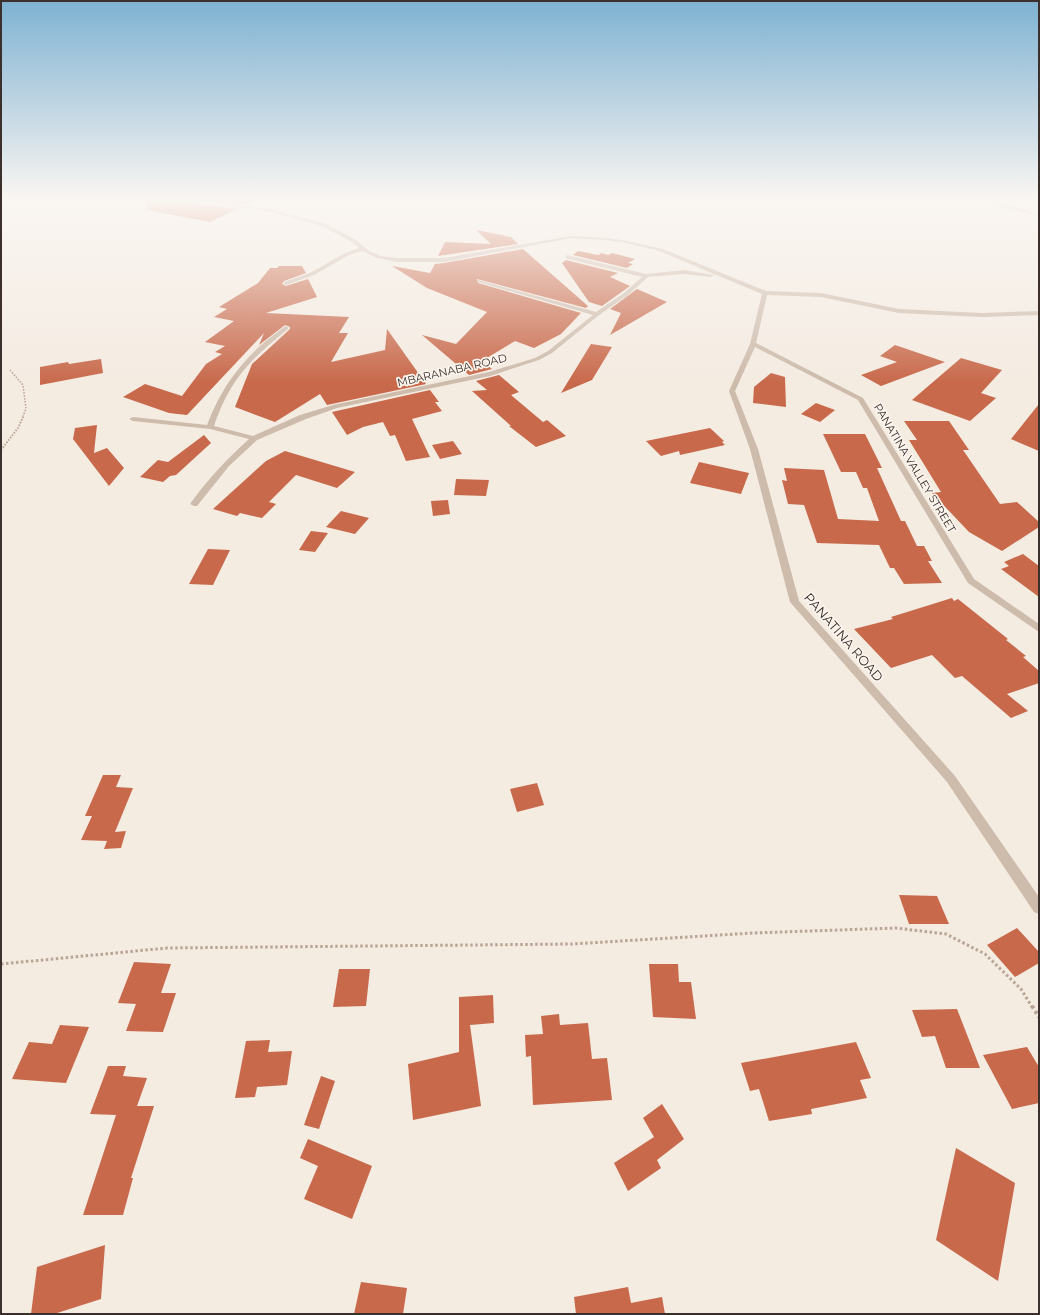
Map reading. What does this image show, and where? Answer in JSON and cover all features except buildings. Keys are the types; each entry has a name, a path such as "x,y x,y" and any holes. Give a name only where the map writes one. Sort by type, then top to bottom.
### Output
{"street":[{"path":"286,283 312,274 336,260"},
{"path":"581,260 646,276 684,272 722,276"},
{"path":"685,260 765,293 821,295 899,311 982,315 1039,313"},
{"name":"MBARANABA ROAD","path":"194,504 210,481 254,438 303,417 335,406 490,374 537,359 550,352 597,314 626,294 646,276"},
{"path":"480,281 597,314"},
{"name":"PANATINA ROAD","path":"765,293 753,344 732,391 754,449 795,602 951,779 1039,908"},
{"path":"210,427 213,415 238,372 252,356 286,328"},
{"name":"PANATINA VALLEY STREET","path":"753,344 861,399 971,581 1039,629"},
{"path":"133,419 210,427 254,438"}],"path":[{"path":"1,450 18,428 26,409 23,385 10,370"},
{"path":"1,964 167,948 572,944 753,933 896,928 946,934 985,954 1020,989 1039,1017"}]}
